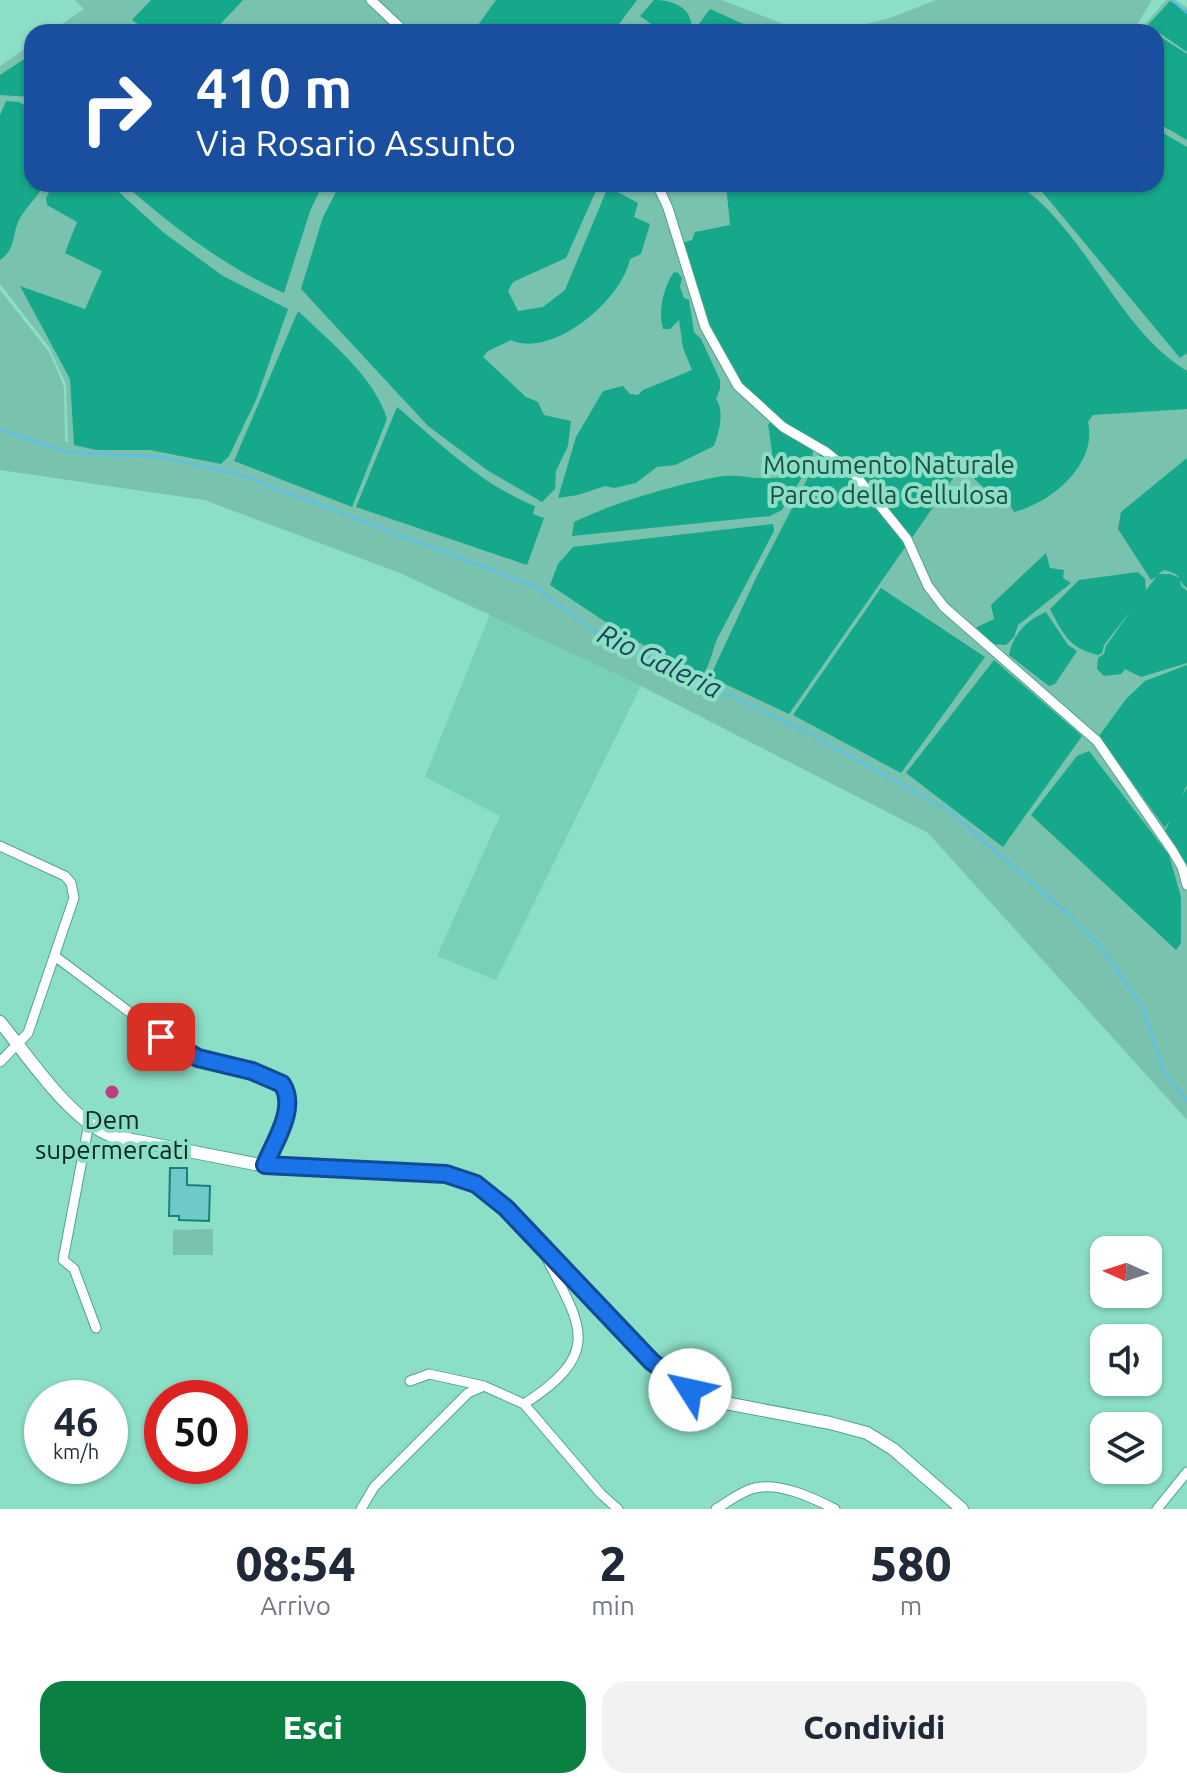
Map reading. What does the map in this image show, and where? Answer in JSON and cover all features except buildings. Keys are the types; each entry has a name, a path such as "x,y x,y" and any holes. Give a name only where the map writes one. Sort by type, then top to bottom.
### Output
{"main road":[{"path":"0,1022 89,1123 119,1138 265,1165 454,1176 490,1193 646,1356 679,1384 715,1401 838,1424 867,1433 893,1449 962,1509"}],"street":[{"path":"371,0 396,24"},
{"path":"661,192 705,327 738,386 783,427 826,452 856,476 907,539 928,586 944,607 1097,741 1166,841 1182,867 1187,885"},
{"path":"0,846 42,864 71,883 74,893 72,910 28,1033 0,1062"},
{"path":"56,957 176,1047 198,1058 280,1082 288,1095 287,1109 265,1165"},
{"path":"89,1123 63,1260 74,1269 96,1328"},
{"path":"524,1404 561,1378 573,1361 578,1345 574,1317 538,1241"},
{"path":"410,1381 429,1374 484,1386 524,1404 618,1509"},
{"path":"361,1509 374,1487 462,1398 484,1386"},
{"path":"1157,1509 1187,1472"},
{"path":"716,1509 747,1491 769,1487 802,1495 835,1509"}],"shaded area":[{"path":"490,614 641,686 496,980 437,956 500,816 425,777"}],"green space":[{"path":"75,0 722,0 784,24 62,24 84,9"},
{"path":"151,0 243,0 220,24 138,24 132,20"},
{"path":"496,0 637,0 619,24 479,24"},
{"path":"654,0 668,2 686,11 691,24 651,24 640,16"},
{"path":"936,0 1151,0 1137,24 867,24"},
{"name":"Monumento Naturale Parco della Cellulosa","path":"1166,0 1175,0 1187,8 1187,1120 928,833 635,683 400,573 204,500 0,470 0,290 50,353 64,387 65,441 68,442 66,384 49,347 0,284 0,66 24,50 24,192 1164,192 1164,24 1145,24"},
{"path":"1170,1 1187,11 1187,52 1164,36 1164,24 1149,24"},
{"path":"710,9 743,24 699,24"},
{"path":"1164,39 1187,54 1187,140 1164,127"},
{"path":"24,59 24,96 0,95 0,75"},
{"path":"6,101 24,105 24,192 40,192 19,221 12,244 0,260 0,115"},
{"path":"1164,134 1187,147 1187,353 1180,358 1042,192 1164,192"},
{"path":"49,192 119,192 164,233 223,276 288,309 256,400 229,456 221,464 150,450 96,450 74,445 70,379 20,286 85,309 102,271 65,253 77,222 47,205"},
{"path":"133,192 319,192 284,293 241,271 161,216"},
{"path":"336,192 595,192 566,258 513,282 508,291 518,311 543,307 565,290 606,192 617,192 638,203 634,217 650,224 641,254 630,259 614,292 600,308 565,334 528,344 511,340 488,351 483,357 526,397 538,402 544,415 571,421 568,446 556,471 555,489 542,502 487,470 428,426 301,289 323,217"},
{"path":"727,192 1027,192 1063,226 1141,331 1187,371 1187,409 1093,415 1088,422 1086,453 1079,467 1043,500 1014,512 1006,498 999,502 967,472 954,477 911,539 860,476 839,458 759,405 724,359 700,302 682,243 692,240 695,232 730,225"},
{"path":"674,272 682,278 680,287 684,298 689,300 694,332 701,339 720,380 716,399 720,422 714,446 675,465 657,467 636,483 614,488 605,486 558,498 576,437 603,391 623,386 630,394 638,395 643,390 692,370 683,348 679,320 670,329 663,329 662,300"},
{"path":"298,311 362,374 381,403 387,419 352,507 234,461"},
{"path":"397,407 479,475 535,506 533,514 544,518 527,565 356,507"},
{"path":"773,422 803,440 813,451 812,461 782,510 770,516 572,536 574,522 663,490 726,476 785,476 791,466 769,460 772,452 768,424"},
{"path":"820,454 855,480 906,546 789,714 710,677 756,578"},
{"path":"1187,458 1187,588 1180,580 1187,591 1187,663 1141,677 1125,669 1121,674 1104,676 1097,669 1098,658 1104,654 1106,646 1132,609 1098,655 1073,644 1050,609 1079,580 1138,572 1145,579 1146,590 1157,576 1151,580 1118,529 1121,512","holes":["1164,570 1179,578 1170,574 1158,574"]},
{"path":"773,524 774,531 717,639 704,673 695,673 625,635 550,585 558,564 573,547"},
{"path":"1046,553 1050,568 1064,570 1063,578 1071,583 1018,625 1014,637 1006,645 992,644 973,629 994,619 991,605"},
{"path":"881,588 985,657 901,773 793,715"},
{"path":"1046,612 1068,645 1077,651 1055,684 1049,686 1009,655 1022,629"},
{"path":"994,660 1082,736 1003,847 906,773"},
{"path":"1187,665 1187,785 1181,797 1187,788 1187,876 1164,833 1171,819 1165,828 1099,736 1126,699 1145,681"},
{"path":"1089,751 1169,855 1181,897 1181,943 1176,950 1031,815 1077,756"},
{"path":"213,1229 213,1255 173,1255 173,1230"}],"waterway":[{"path":"1172,0 1187,13"},
{"name":"Rio Galeria","path":"0,430 67,452 161,457 241,475 534,586 589,628 807,732 949,811 1078,923 1100,946 1143,1008 1163,1069 1187,1101"}],"place":[{"name":"Dem supermercati","path":"112,1092"}],"route":[{"path":"161,1037 198,1058 252,1071 282,1084 288,1095 287,1109 265,1165 439,1173 469,1180 483,1188 506,1208 652,1362 690,1390"}]}
